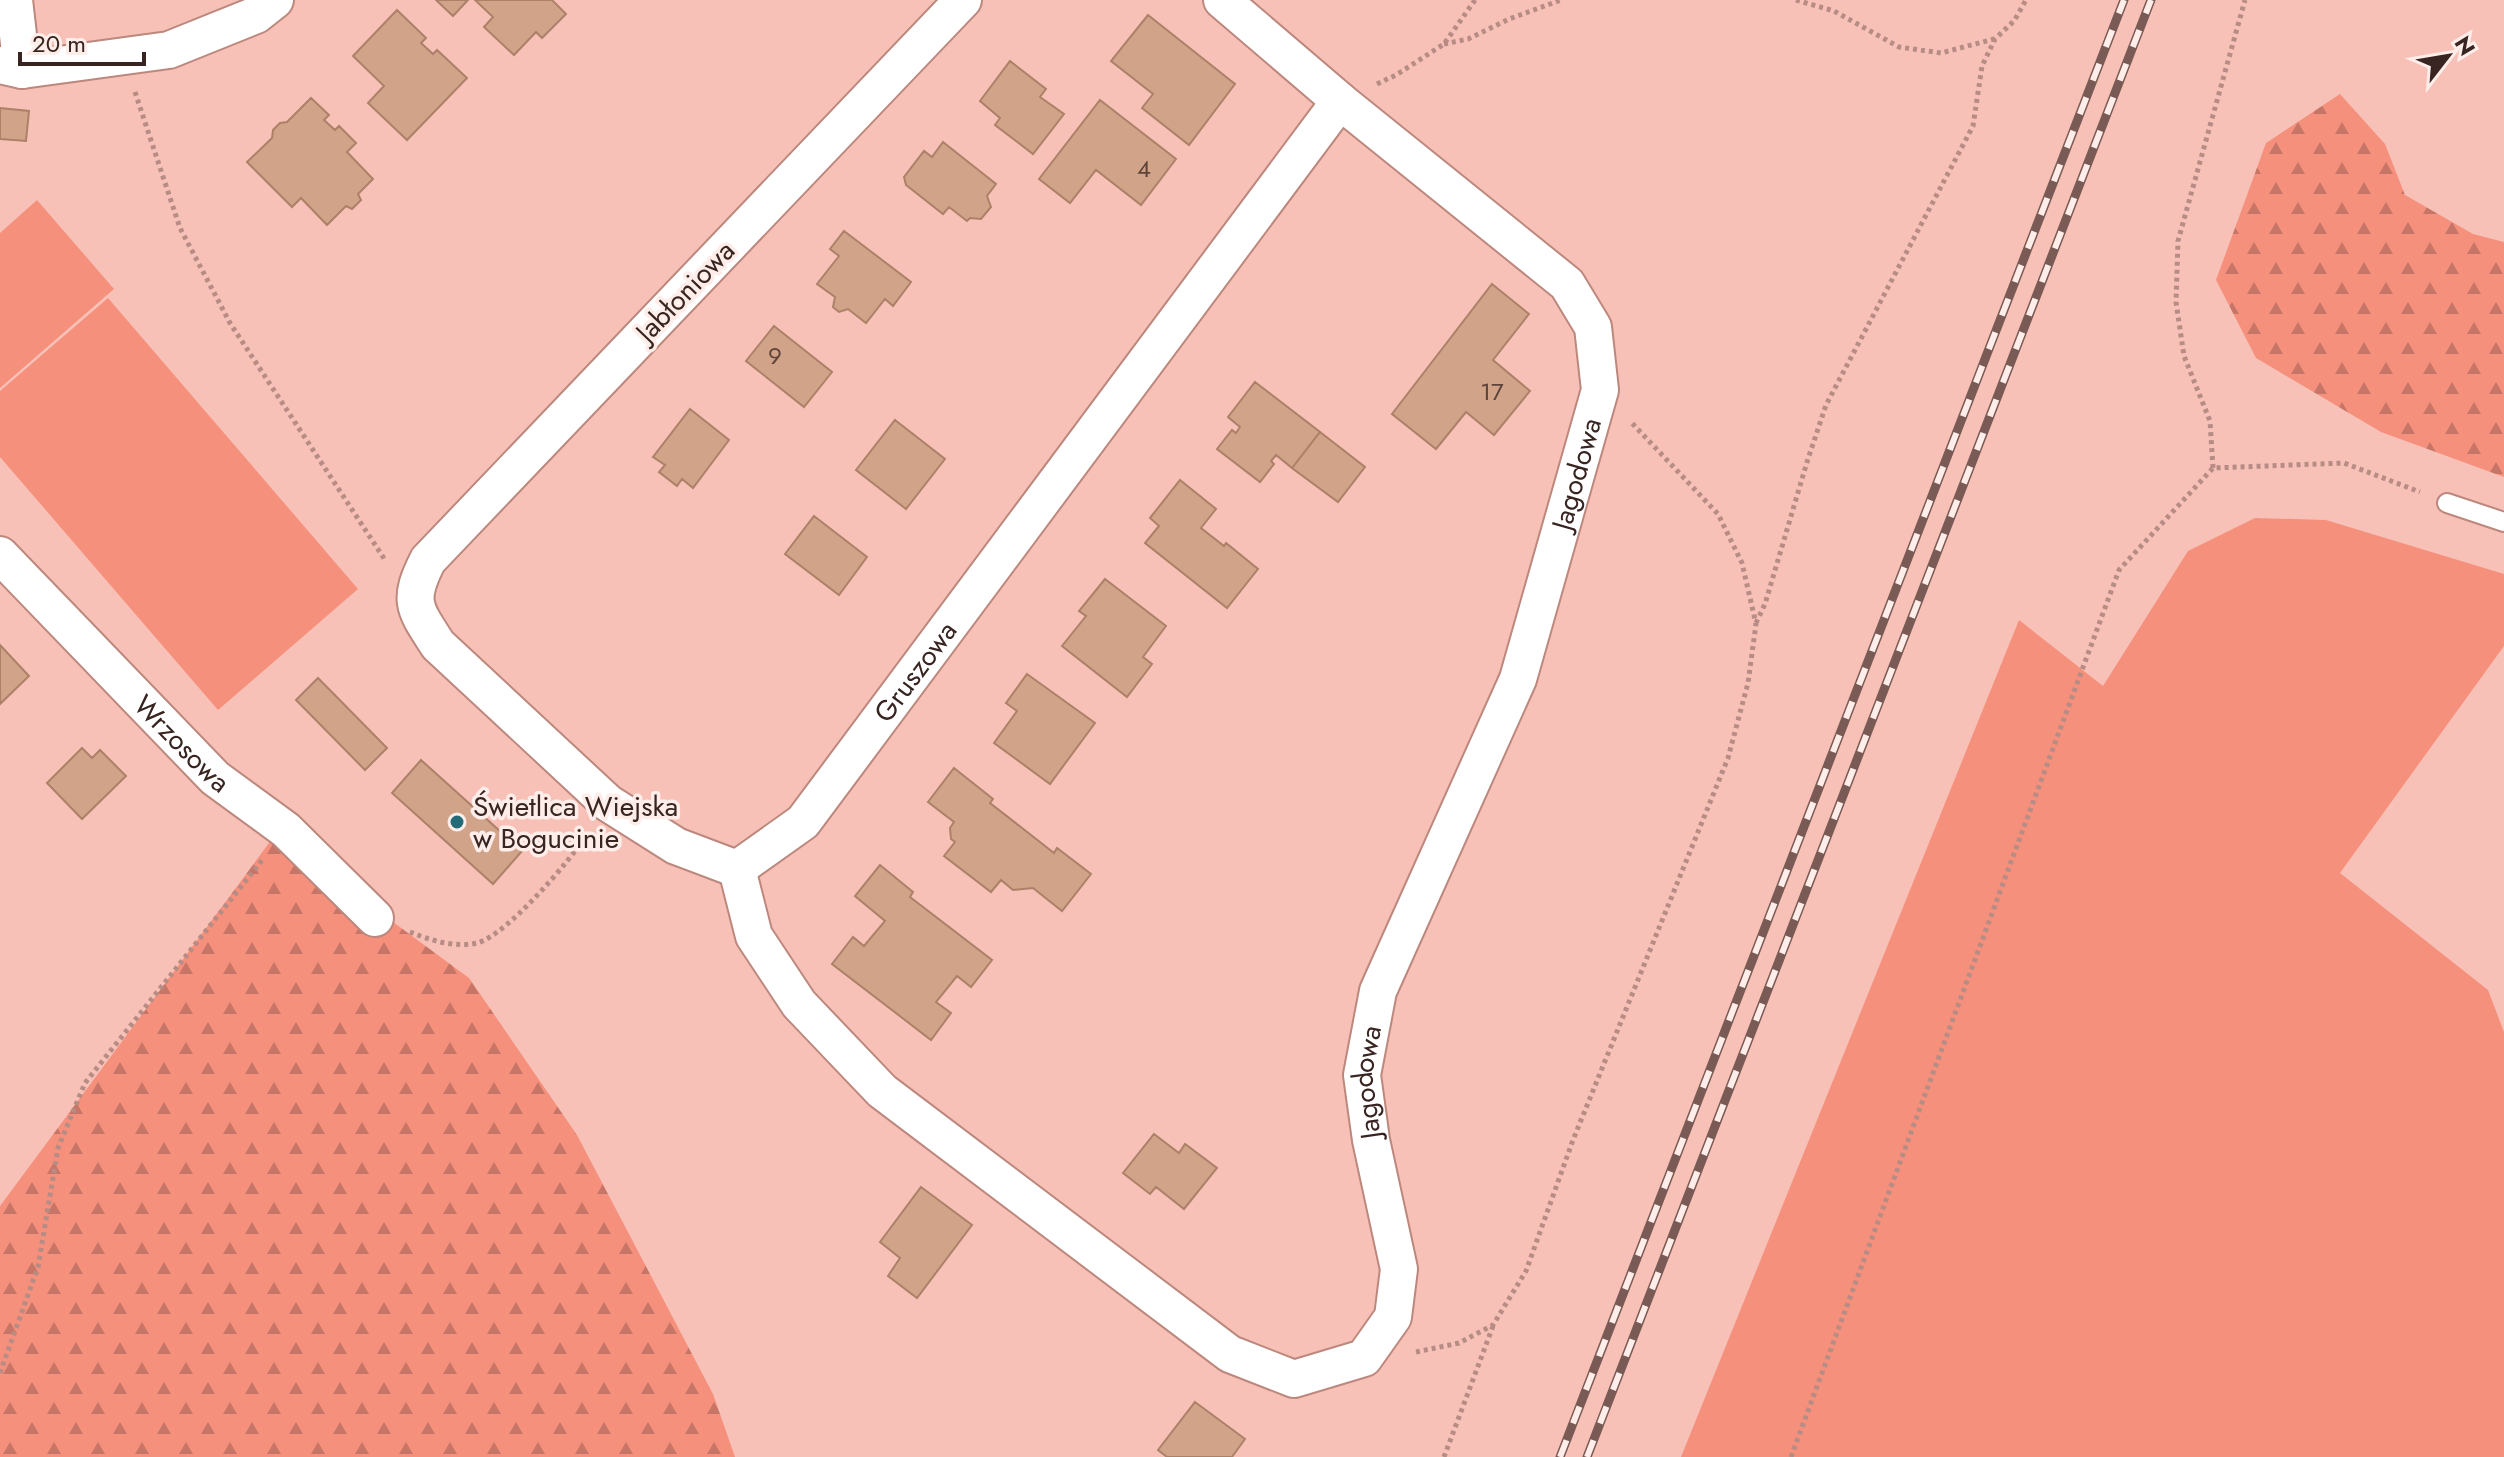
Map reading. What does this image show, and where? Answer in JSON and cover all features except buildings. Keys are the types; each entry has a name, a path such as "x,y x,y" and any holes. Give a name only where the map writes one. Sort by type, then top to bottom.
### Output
{"street":[{"path":"14,0 11,68 169,50 256,15 275,0"},
{"name":"Jabłoniowa","path":"414,587 428,560 963,0"},
{"name":"Jagodowa","path":"1222,0 1340,101 1567,284 1593,327 1600,390 1518,679 1378,991 1362,1075 1371,1140 1399,1269 1393,1317 1364,1358"},
{"name":"Gruszowa","path":"737,869 803,822 1340,101"},
{"name":"Wrzosowa","path":"0,555 215,778 286,830 375,918"},
{"path":"414,587 418,615 438,645 608,803 676,846 737,869 754,936 799,1004 882,1091 1230,1354 1294,1379 1364,1358"}],"lane":[{"path":"2447,503 2504,522"}],"path":[{"path":"1444,44 1475,0"},
{"path":"1340,101 1396,75 1444,44 1468,39 1509,19 1561,0"},
{"path":"1796,0 1834,11 1899,47 1941,53 1995,39"},
{"path":"1444,1457 1493,1325 1526,1271 1573,1140 1728,758 1748,683 1756,624 1765,604 1826,405 1973,126 1982,66 1995,39 2014,21 2026,0"},
{"path":"2213,468 2210,421 2184,356 2176,302 2178,241 2245,0"},
{"path":"126,55 140,111 180,228 230,323 396,576 414,587"},
{"path":"1600,390 1718,514 1742,563 1756,624"},
{"path":"1791,1457 2119,570 2213,468 2344,463 2447,503"},
{"path":"375,918 437,943 478,943 511,922 580,845 608,803"},
{"path":"0,1373 38,1267 58,1148 85,1083 286,830"},
{"path":"1364,1358 1459,1343 1493,1325"}],"green space":[{"path":"2340,94 2385,144 2405,195 2473,234 2504,242 2504,477 2381,432 2256,358 2216,280 2266,143"},
{"path":"37,200 114,289 0,388 0,233"},
{"path":"108,298 358,589 218,710 0,457 0,391"},
{"path":"2255,518 2326,520 2504,574 2504,646 2340,873 2488,990 2504,1032 2504,1457 1681,1457 2019,620 2103,686 2188,551"},
{"path":"275,835 469,978 577,1135 713,1394 735,1457 0,1457 0,1206"}],"railway":[{"path":"1560,1457 2124,0"},
{"path":"1587,1457 2151,0"}],"place":[{"name":"Świetlica Wiejska w Bogucinie","path":"457,822"}]}
